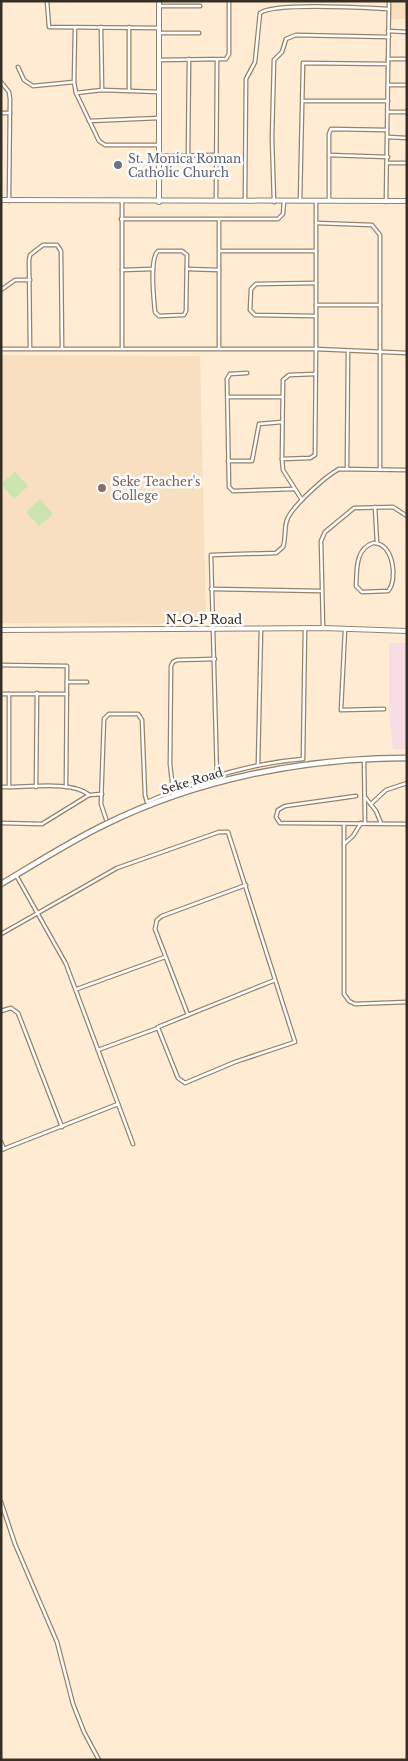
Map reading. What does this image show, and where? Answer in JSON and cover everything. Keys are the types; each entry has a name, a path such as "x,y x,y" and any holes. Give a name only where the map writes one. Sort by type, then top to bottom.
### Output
{"main road":[{"name":"Seke Road","path":"1,884 103,825 171,797 272,770 364,758 407,758"}],"street":[{"path":"47,1 49,28 129,27 200,32"},
{"path":"159,60 226,59 229,54 230,1"},
{"path":"386,202 388,163 388,1"},
{"path":"159,202 159,4 200,6"},
{"path":"245,202 246,79 255,62 260,13 270,8 288,7 389,9"},
{"path":"101,27 102,90"},
{"path":"129,27 129,91"},
{"path":"76,28 74,82 76,94 102,144 158,146"},
{"path":"388,31 407,32"},
{"path":"274,202 272,138 274,60 282,52 286,39 296,35 389,37"},
{"path":"188,156 189,59"},
{"path":"388,59 407,59"},
{"path":"216,202 217,60"},
{"path":"300,202 304,101 303,63 388,64"},
{"path":"18,67 24,80 33,86 74,82"},
{"path":"1,82 9,92 9,201"},
{"path":"388,85 407,86"},
{"path":"76,94 102,90 159,92"},
{"path":"304,101 388,101"},
{"path":"388,112 407,112"},
{"path":"1,113 10,113"},
{"path":"89,120 159,118"},
{"path":"329,202 329,134 333,128 387,130"},
{"path":"388,137 407,138"},
{"path":"158,156 216,155"},
{"path":"329,155 388,157"},
{"path":"388,163 407,163"},
{"path":"1,200 122,202 407,201"},
{"path":"122,202 122,347"},
{"path":"121,219 278,219 283,214 284,202"},
{"path":"282,459 310,458 315,455 316,202"},
{"path":"219,220 219,348"},
{"path":"316,223 372,225 381,236 380,469"},
{"path":"30,348 30,255 44,244 60,247 62,348"},
{"path":"219,250 316,251"},
{"path":"182,251 186,255 186,312 184,315 159,316 155,312 153,269 156,252 182,251"},
{"path":"122,270 153,269"},
{"path":"187,269 219,270"},
{"path":"1,290 16,280 30,280"},
{"path":"316,283 256,284 251,289 250,310 255,315 316,316"},
{"path":"316,305 380,305"},
{"path":"1,349 122,347 316,349 407,353"},
{"path":"347,468 348,351"},
{"path":"247,373 229,374 227,379 228,484 233,491 294,489"},
{"path":"302,500 283,470 283,380 286,376 316,374"},
{"path":"228,397 282,397"},
{"path":"228,461 252,461 260,423 283,422"},
{"path":"217,778 215,659 210,589 211,554 276,553 283,547 287,518 302,500 334,472 347,468 407,470"},
{"path":"376,507 377,543"},
{"path":"323,628 320,591 322,541 325,532 351,509 398,508 407,516"},
{"path":"377,543 386,548 392,557 391,588 386,592 362,592 356,586 359,556 365,546 377,543"},
{"path":"210,589 320,591"},
{"name":"N-O-P Road","path":"1,630 323,628 407,631"},
{"path":"258,765 261,629"},
{"path":"106,819 101,804 104,719 109,714 138,714 142,720 145,795 147,802 172,791 258,765 303,759 305,629"},
{"path":"345,630 342,710 384,709"},
{"path":"172,791 170,764 171,666 177,660 215,659"},
{"path":"1,665 67,666 66,787"},
{"path":"67,682 87,682"},
{"path":"36,787 37,693"},
{"path":"1,694 67,694"},
{"path":"9,694 9,787"},
{"path":"344,844 353,836 363,822 365,797 364,758"},
{"path":"372,804 386,790 407,783"},
{"path":"1,787 66,787 82,789 89,795"},
{"path":"1,823 42,824 89,795 102,794"},
{"path":"356,796 285,806 276,813 278,822 407,824"},
{"path":"365,797 372,804 381,824"},
{"path":"344,824 344,994 349,1001 355,1004 407,1002"},
{"path":"1,934 117,868 223,831 230,834 295,1042 235,1062 185,1083 178,1078 158,1028"},
{"path":"16,875 62,955 77,989 133,1144"},
{"path":"188,1015 155,929 157,920 162,916 246,886"},
{"path":"77,989 166,956"},
{"path":"98,1050 158,1028 275,980"},
{"path":"1,1010 11,1008 18,1013 62,1127"},
{"path":"1,1142 3,1149 118,1104"},
{"path":"1,1502 15,1544 57,1642 73,1704 84,1732 99,1760"}],"shaded area":[{"path":"388,1 407,1 407,19 388,19"},
{"name":"Seke Teacher's College","path":"1,355 200,356 206,619 204,624 1,623"},
{"path":"389,643 407,643 407,749 393,749 389,712"}],"green space":[{"path":"15,472 28,486 14,499 1,484"},
{"path":"40,499 53,514 39,526 26,512"}],"place":[{"name":"St. Monica Roman Catholic Church","path":"118,165"},
{"name":"Seke Teacher's College","path":"102,488"}]}
